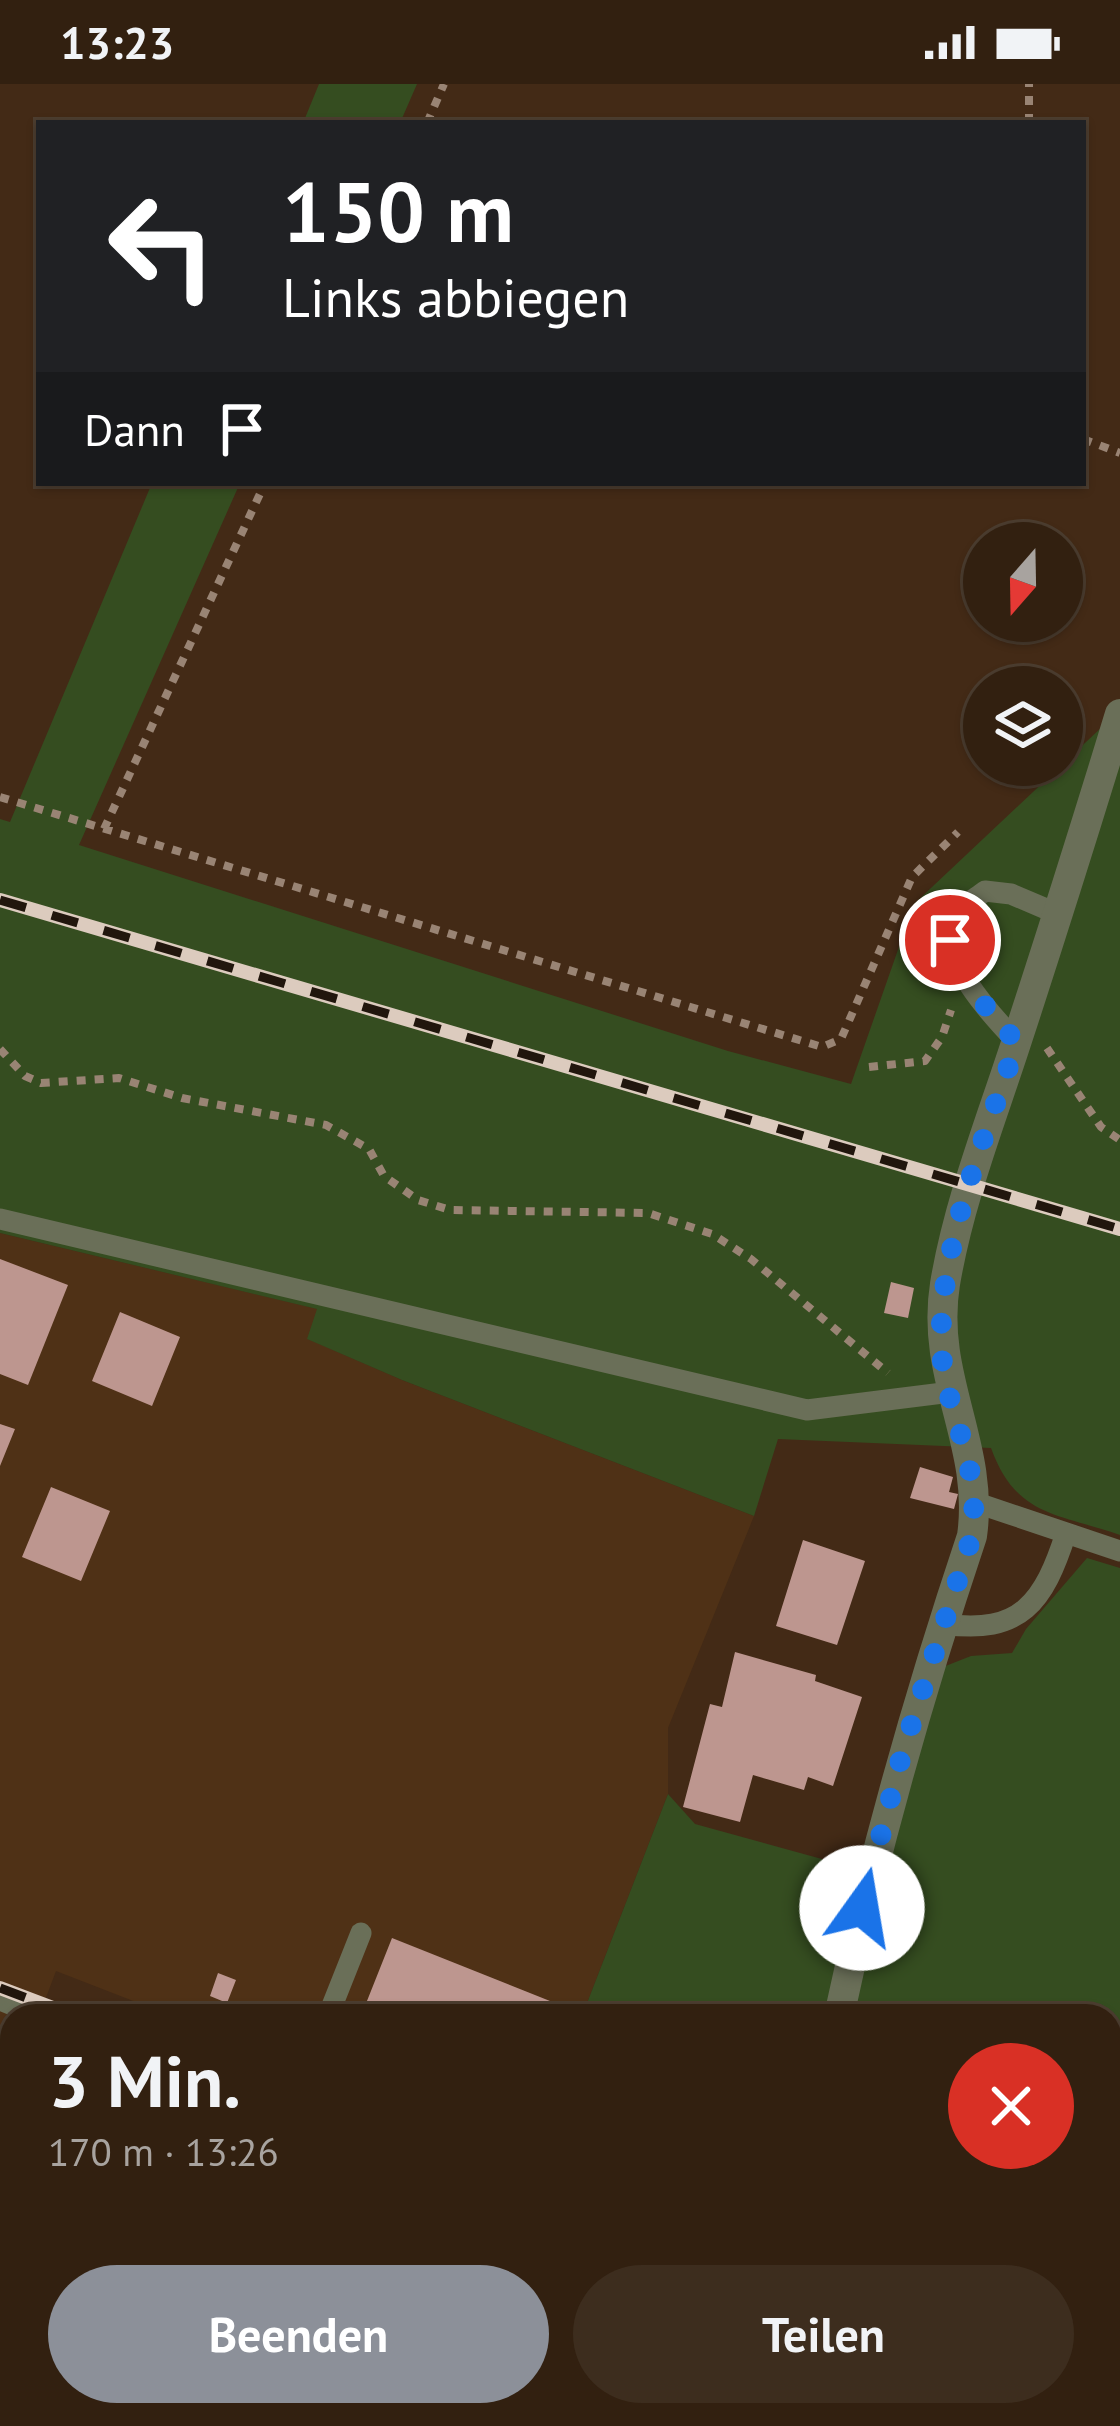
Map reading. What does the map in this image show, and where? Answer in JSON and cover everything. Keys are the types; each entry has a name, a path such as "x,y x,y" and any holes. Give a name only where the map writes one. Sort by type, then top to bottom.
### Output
{"street":[{"path":"842,2004 869,1872 972,1536 977,1503 971,1459 940,1339 945,1286 1120,713"}],"lane":[{"path":"1021,1029 989,1014 963,974 950,940 956,914 985,891 1011,894 1058,914"},
{"path":"0,1219 807,1410 951,1392"},
{"path":"977,1503 1120,1551"},
{"path":"944,1624 976,1628 1009,1622 1033,1604 1052,1574 1066,1533"},
{"path":"333,2004 361,1933"}],"path":[{"path":"428,120 444,84"},
{"path":"1029,84 1029,120"},
{"path":"1086,440 1120,453"},
{"path":"104,829 264,486"},
{"path":"0,797 822,1047 841,1039 912,877 958,832"},
{"path":"869,1067 925,1060 942,1036 963,974"},
{"path":"1021,1029 1101,1127 1120,1141"},
{"path":"0,1049 25,1076 41,1083 119,1078 182,1098 326,1125 369,1149 384,1175 418,1200 450,1210 648,1213 712,1234 751,1259 917,1396"}],"shaded area":[{"path":"0,1233 318,1309 308,1339 754,1516 668,1728 668,1794 587,2004 141,2004 56,1971 44,2004 0,2004"}],"green space":[{"path":"319,84 417,84 401,120 304,120"},
{"path":"151,486 239,486 79,845 728,1051 851,1084 914,904 1039,786 1083,786 1083,745 1120,710 1120,1535 1058,1516 1026,1500 1001,1471 991,1448 778,1439 754,1516 307,1339 317,1309 0,1233 0,819 10,822"},
{"path":"1087,1558 1120,1568 1120,2004 587,2004 668,1794 695,1824 858,1869 943,1667 971,1656 1012,1653 1026,1629"}],"building":[{"path":"0,1259 68,1285 28,1385 0,1374"},
{"path":"891,1282 914,1288 908,1318 884,1313"},
{"path":"120,1312 180,1337 152,1406 92,1381"},
{"path":"0,1424 15,1429 0,1466"},
{"path":"920,1467 953,1477 949,1492 958,1494 954,1509 910,1498"},
{"path":"51,1487 110,1511 81,1581 22,1557"},
{"path":"803,1540 865,1561 837,1645 776,1626"},
{"path":"735,1652 816,1675 815,1681 862,1697 833,1786 808,1777 804,1790 753,1775 740,1822 683,1807 710,1704 722,1707"},
{"path":"392,1938 555,2003 555,2004 366,2004"},
{"path":"218,1973 236,1980 227,2003 210,1996"}],"railway":[{"path":"0,900 1120,1229"},
{"path":"0,1988 42,2004"}],"route":[{"path":"862,1908 902,1754 972,1536 977,1503 971,1459 940,1339 956,1236 1017,1042 989,1014 963,974 950,940"}]}
